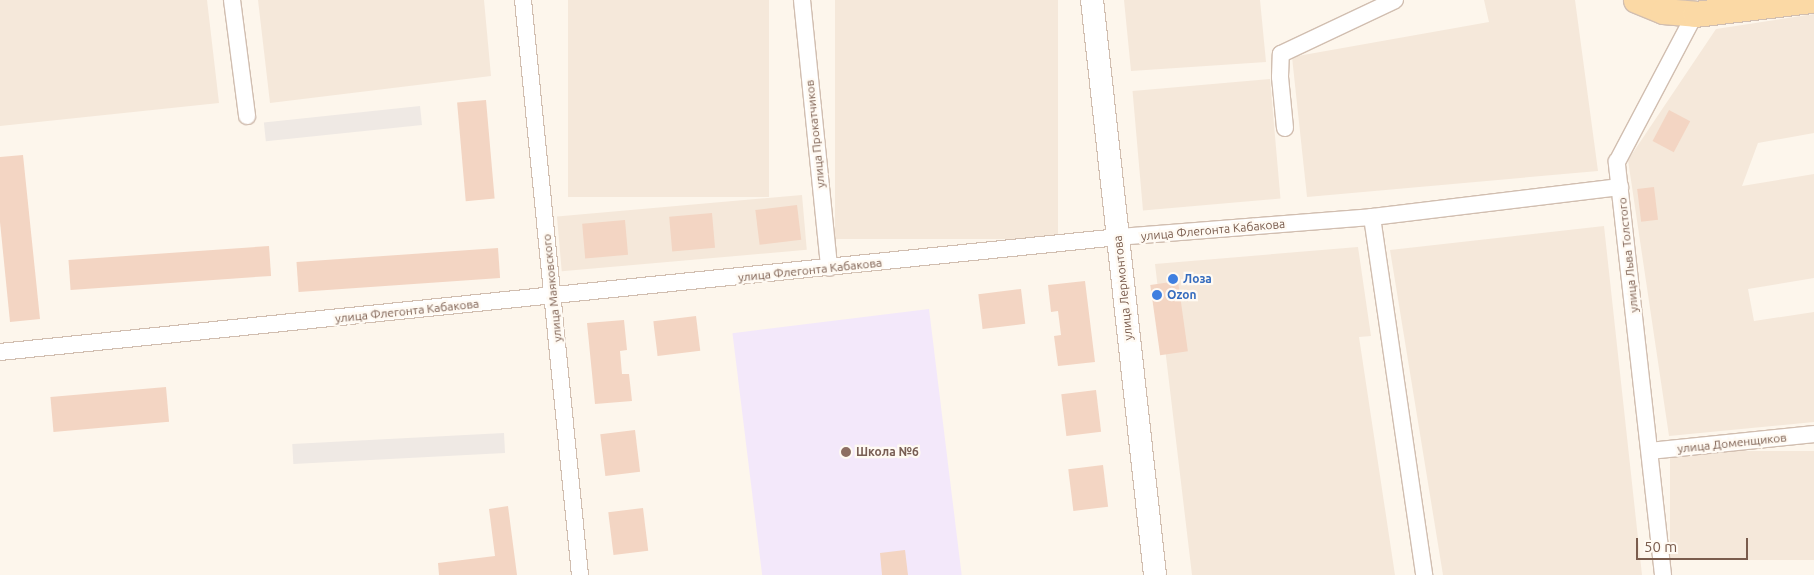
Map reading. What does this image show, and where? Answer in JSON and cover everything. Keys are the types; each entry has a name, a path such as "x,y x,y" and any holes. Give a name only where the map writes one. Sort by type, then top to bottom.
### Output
{"main road":[{"path":"1636,0 1663,11 1695,14 1810,0"}],"street":[{"path":"232,0 247,116"},
{"name":"улица Маяковского","path":"524,0 580,575"},
{"name":"улица Прокатчиков","path":"802,0 829,268"},
{"name":"улица Лермонтова","path":"1092,0 1155,575"},
{"path":"1285,128 1280,77 1281,54 1395,0"},
{"name":"улица Льва Толстого","path":"1663,575 1617,162 1695,14"},
{"name":"улица Флегонта Кабакова","path":"0,352 553,297 1118,237 1372,217 1620,187"},
{"path":"1372,217 1424,575"},
{"name":"улица Доменщиков","path":"1650,451 1814,434"}],"shaded area":[{"path":"0,0 207,0 219,103 0,126"},
{"path":"258,0 484,0 491,76 270,103"},
{"path":"568,0 769,0 769,197 568,197"},
{"path":"835,0 1058,0 1058,239 835,239"},
{"path":"1124,0 1260,0 1266,62 1131,71"},
{"path":"1484,0 1575,0 1598,171 1307,197 1292,57 1489,22"},
{"path":"1814,14 1814,133 1758,143 1742,186 1814,174 1814,278 1748,289 1754,321 1814,312 1814,422 1669,436 1628,160 1716,29"},
{"path":"1270,79 1280,199 1143,211 1133,91"},
{"path":"420,106 422,125 266,141 264,122"},
{"path":"802,195 807,250 562,271 557,216"},
{"path":"1604,226 1642,575 1443,575 1390,250"},
{"path":"1358,247 1371,336 1359,337 1395,575 1192,575 1155,264"},
{"name":"Школа №6","path":"929,309 962,575 762,575 732,333"},
{"path":"504,433 505,453 293,464 292,444"},
{"path":"1670,451 1814,451 1814,560 1670,560"}],"building":[{"path":"486,100 495,199 466,201 457,103"},
{"path":"1669,110 1690,121 1674,152 1653,141"},
{"path":"23,155 40,319 10,322 0,222 0,157"},
{"path":"1654,187 1658,220 1641,222 1637,189"},
{"path":"797,205 801,240 760,245 755,210"},
{"path":"712,213 715,248 672,252 669,217"},
{"path":"625,220 628,255 585,259 582,224"},
{"path":"269,246 271,276 71,290 68,260"},
{"path":"498,248 500,278 299,292 296,262"},
{"path":"1085,281 1095,362 1058,366 1054,336 1061,335 1058,311 1051,312 1048,285"},
{"path":"1178,281 1188,351 1160,355 1150,285"},
{"path":"1021,289 1025,324 983,329 978,294"},
{"path":"696,316 700,351 658,356 653,321"},
{"path":"624,320 627,350 620,351 622,374 629,374 632,401 595,404 587,323"},
{"path":"166,387 169,422 53,432 50,397"},
{"path":"1096,390 1101,432 1066,436 1061,394"},
{"path":"635,430 640,472 605,476 600,434"},
{"path":"1103,465 1108,507 1073,511 1068,469"},
{"path":"508,506 517,575 439,575 438,563 495,556 489,509"},
{"path":"643,508 648,551 614,555 608,512"},
{"path":"905,550 908,575 882,575 880,553"}],"place":[{"name":"Лоза","path":"1173,279"},
{"name":"Ozon","path":"1157,295"},
{"name":"Школа №6","path":"846,452"}]}
